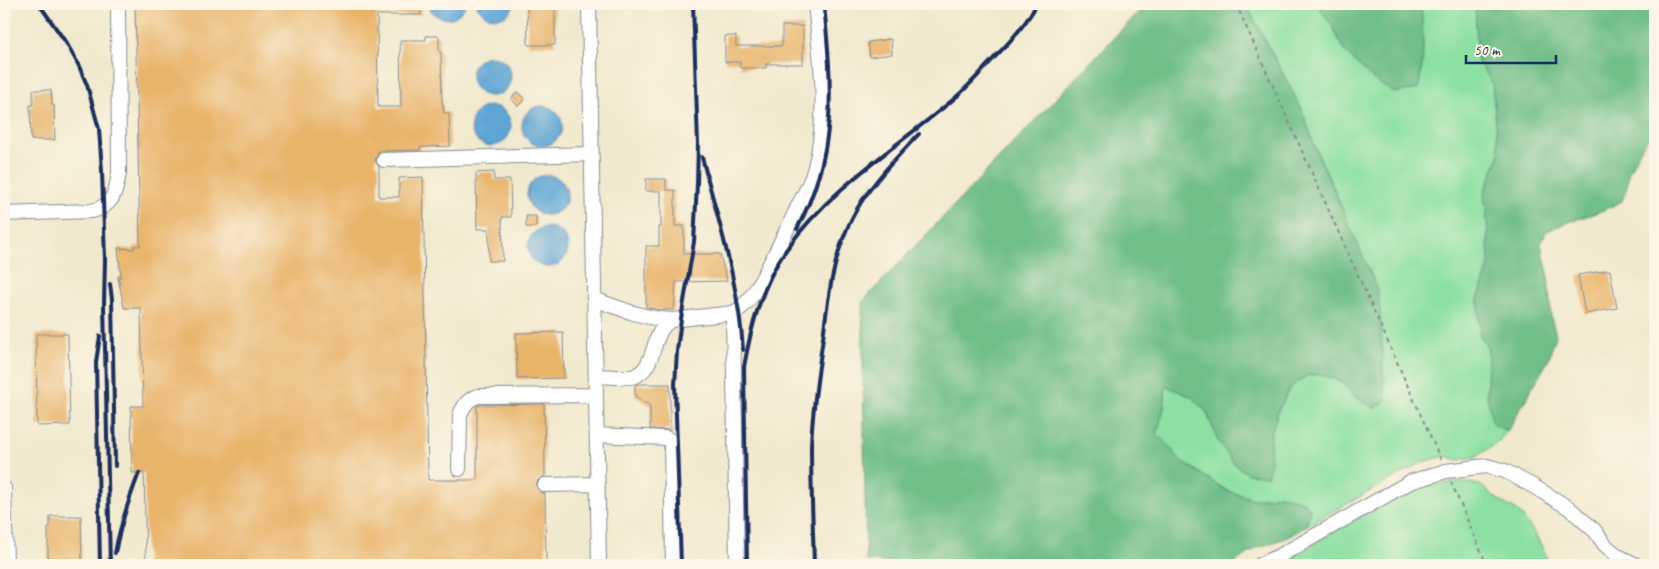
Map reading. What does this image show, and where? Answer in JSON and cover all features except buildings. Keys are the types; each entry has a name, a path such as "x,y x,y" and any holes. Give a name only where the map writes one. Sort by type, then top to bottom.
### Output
{"lane":[{"path":"4,214 91,210 103,207 112,199 119,173 118,4"},
{"path":"589,4 599,565"},
{"path":"594,299 653,319 672,320 733,313 739,311 743,306 763,278 810,183 814,171 821,129 822,97 820,46 815,4"},
{"path":"384,160 592,154"},
{"path":"733,313 737,565"},
{"path":"596,376 630,377 642,371 647,365 659,332 666,323 672,320"},
{"path":"459,469 460,415 463,407 472,398 478,396 596,395"},
{"path":"597,435 666,438 670,440 672,444 673,565"},
{"path":"1260,565 1282,555 1410,482 1446,471 1487,466 1505,471 1569,508 1594,531 1605,545 1618,556 1636,565"},
{"path":"545,485 598,484"},
{"path":"4,488 6,565"}],"path":[{"path":"1236,4 1487,565"}],"green space":[{"path":"1146,4 1246,4 1301,108 1315,147 1377,288 1386,400 1375,409 1354,396 1342,382 1320,374 1306,376 1290,388 1278,411 1270,438 1271,463 1267,476 1248,474 1234,464 1218,441 1207,413 1192,397 1166,386 1164,408 1157,433 1180,460 1227,491 1255,499 1280,495 1303,501 1310,509 1306,526 1288,537 1257,548 1231,565 932,565 866,561 862,302"},
{"path":"1246,4 1317,4 1331,24 1418,89 1423,57 1421,4 1475,4 1478,62 1492,82 1499,156 1484,193 1489,266 1478,300 1480,335 1488,349 1487,396 1497,427 1508,430 1497,443 1476,457 1458,460 1445,456 1423,462 1306,526 1310,509 1280,495 1255,499 1227,491 1180,460 1157,433 1164,408 1166,386 1192,397 1207,413 1218,441 1271,463 1269,438 1278,411 1290,388 1306,376 1320,374 1342,382 1354,396 1386,400 1380,310 1335,190 1315,147 1301,108"},
{"path":"1317,4 1421,4 1423,57 1418,89 1394,93 1373,79 1345,52 1331,24"},
{"path":"1475,4 1655,4 1655,130 1643,145 1629,171 1627,187 1622,201 1546,232 1541,244 1548,272 1551,317 1556,335 1548,361 1508,430 1497,427 1492,421 1487,396 1488,349 1480,335 1478,300 1489,266 1484,193 1499,156 1492,82 1478,62"},
{"path":"1459,481 1480,485 1500,501 1519,512 1535,534 1546,555 1548,565 1278,565 1380,505 1420,488"}],"water":[{"path":"427,4 466,4 457,15 446,19 436,15"},
{"path":"476,4 515,4 507,15 496,18 485,14"},
{"path":"495,56 502,59 508,65 511,76 510,84 502,93 495,96 487,96 480,93 472,84 471,72 474,65 483,57"},
{"path":"495,106 502,109 508,115 511,126 510,134 502,143 495,146 487,146 480,143 472,134 471,122 474,115 483,107"},
{"path":"546,106 553,109 559,115 562,126 561,134 553,143 546,146 538,146 531,143 523,134 522,122 525,115 534,107"},
{"path":"551,175 558,178 564,184 567,195 566,203 558,212 551,215 543,215 536,212 528,203 527,191 530,184 539,176"},
{"path":"552,227 559,230 565,236 568,247 567,255 559,264 552,267 544,267 537,264 529,255 528,243 531,236 540,228"}],"railway":[{"path":"39,4 67,44 78,64 87,85 99,129 105,259 104,304 110,565"},
{"path":"681,565 675,385 681,319 694,242 697,184 698,144 693,4"},
{"path":"797,229 820,173 826,146 830,92 824,4"},
{"path":"747,565 744,367 754,321 770,277 786,250 823,207 844,187 960,93 1012,38 1037,4"},
{"path":"814,565 811,447 816,392 832,278 840,248 857,208 882,175 919,134"},
{"path":"702,157 732,277 741,325 743,350"},
{"path":"110,284 112,299 115,466"},
{"path":"100,336 96,362 100,565"},
{"path":"115,553 119,532 139,473"}]}
